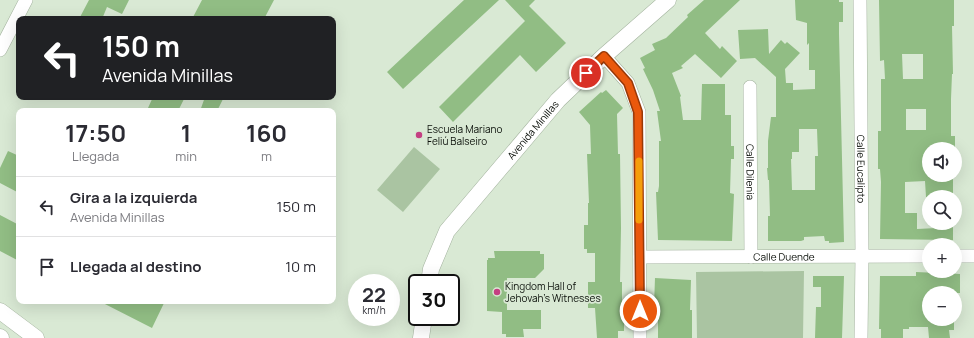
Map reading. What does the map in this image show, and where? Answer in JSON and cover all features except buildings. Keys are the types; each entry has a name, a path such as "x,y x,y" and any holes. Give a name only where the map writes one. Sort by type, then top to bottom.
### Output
{"main road":[{"name":"Avenida Minillas","path":"431,274 447,231 558,100 604,56 668,0"},
{"path":"0,311 36,338"},
{"path":"421,338 423,326"}],"street":[{"path":"18,16 26,0"},
{"name":"Calle Eucalipto","path":"860,0 862,256 861,338"},
{"path":"0,50 16,19"},
{"path":"604,56 628,83 638,112 640,338"},
{"name":"Calle Dilenia","path":"750,87 750,257"},
{"name":"Calle Duende","path":"640,257 922,256"},
{"path":"962,256 974,256"}],"green space":[{"path":"414,147 440,169 403,212 377,190"},
{"path":"804,271 803,338 697,338 696,272"}],"slow traffic":[{"path":"639,161 639,220"}],"place":[{"name":"Escuela Mariano Feliú Balseiro","path":"419,135"},
{"name":"Kingdom Hall of Jehovah’s Witnesses","path":"497,292"}],"route":[{"path":"586,73 604,56 628,83 638,112 640,311"}]}
